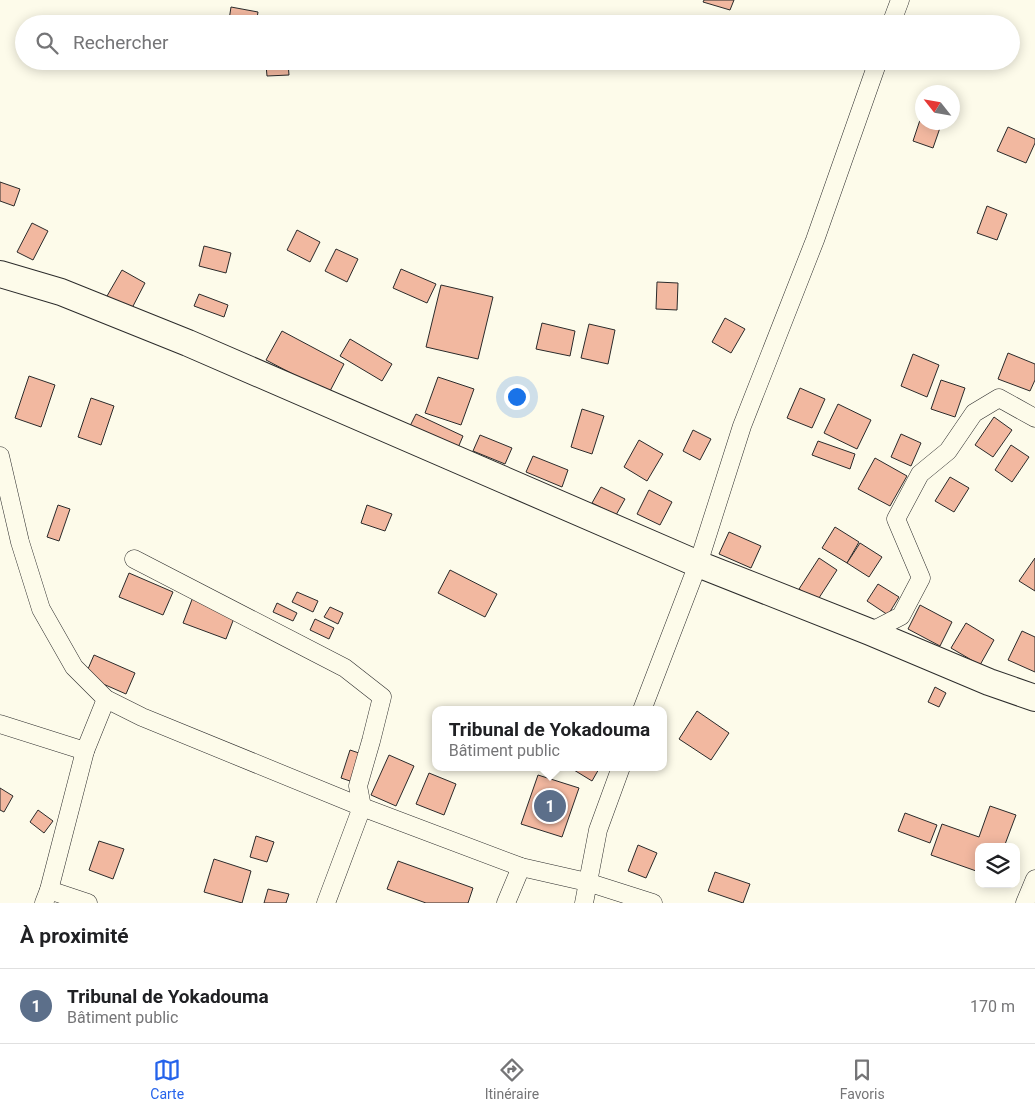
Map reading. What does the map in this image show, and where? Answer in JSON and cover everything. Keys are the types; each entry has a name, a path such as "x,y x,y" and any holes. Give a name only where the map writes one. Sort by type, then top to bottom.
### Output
{"highway":[{"path":"0,274 61,292 188,343 698,564 870,632 989,682 1035,698"}],"street":[{"path":"894,15 900,0"},
{"path":"644,706 698,564 742,426 815,240 875,70"},
{"path":"870,632 902,616 921,578 896,519 920,474 948,451 974,413 999,398 1035,418"},
{"path":"0,456 20,542 41,608 74,667 106,699 142,717 362,807 521,867 588,882 653,903"},
{"path":"134,559 345,668 382,697 372,741 358,786 362,807 326,903"},
{"path":"88,903 46,897 85,751 106,699"},
{"path":"0,724 85,751"},
{"path":"584,903 598,830 620,771"},
{"path":"506,903 521,867"},
{"path":"1025,903 1035,879"}],"building":[{"path":"704,0 734,0 730,10 703,2"},
{"path":"231,7 258,12 258,15 230,15"},
{"path":"266,70 289,70 289,75 267,76"},
{"path":"1008,127 1035,139 1026,163 997,151"},
{"path":"917,130 939,130 933,148 913,141"},
{"path":"0,182 20,189 14,206 0,201"},
{"path":"987,206 1007,214 997,240 977,233"},
{"path":"32,223 48,231 33,260 17,252"},
{"path":"297,230 320,242 310,262 287,250"},
{"path":"204,246 231,253 226,273 199,266"},
{"path":"336,249 358,259 347,282 325,271"},
{"path":"401,269 436,284 427,303 393,288"},
{"path":"122,270 145,283 131,310 107,296"},
{"path":"657,282 678,283 677,310 656,309"},
{"path":"441,285 493,297 478,359 426,347"},
{"path":"199,294 228,305 224,317 194,306"},
{"path":"725,318 745,329 731,353 712,342"},
{"path":"542,323 575,331 570,356 536,349"},
{"path":"589,324 615,330 608,364 581,358"},
{"path":"282,331 344,364 329,393 266,360"},
{"path":"350,339 392,364 382,381 340,356"},
{"path":"1008,353 1035,364 1035,380 1030,391 998,379"},
{"path":"913,354 939,365 927,397 901,386"},
{"path":"29,376 55,385 41,427 15,418"},
{"path":"438,377 474,389 461,425 425,413"},
{"path":"941,380 965,388 955,417 931,409"},
{"path":"800,388 825,399 812,428 787,418"},
{"path":"91,398 114,406 101,445 78,437"},
{"path":"838,404 871,420 857,449 824,433"},
{"path":"582,409 604,416 592,454 571,447"},
{"path":"416,414 463,436 457,450 409,428"},
{"path":"994,417 1012,430 993,457 975,445"},
{"path":"693,430 711,439 700,460 683,451"},
{"path":"901,434 921,443 911,466 891,457"},
{"path":"480,435 512,448 505,464 473,451"},
{"path":"639,440 663,454 647,481 624,467"},
{"path":"818,441 855,454 850,469 812,455"},
{"path":"1011,445 1029,457 1012,482 995,470"},
{"path":"533,456 568,470 562,487 526,472"},
{"path":"875,458 907,476 890,506 858,489"},
{"path":"950,477 969,488 954,512 935,501"},
{"path":"601,487 625,499 616,515 592,503"},
{"path":"649,490 672,502 660,525 637,514"},
{"path":"58,505 70,509 59,541 47,537"},
{"path":"367,505 392,514 385,531 361,523"},
{"path":"835,527 859,542 847,563 822,548"},
{"path":"729,532 761,546 751,568 719,554"},
{"path":"860,543 882,557 869,577 847,563"},
{"path":"819,558 837,570 817,601 799,589"},
{"path":"1035,558 1035,591 1019,581"},
{"path":"450,570 497,594 485,617 438,593"},
{"path":"129,573 173,592 163,615 119,597"},
{"path":"878,584 899,597 888,615 867,601"},
{"path":"297,592 318,601 313,612 292,602"},
{"path":"193,597 236,613 226,639 183,623"},
{"path":"277,603 297,613 293,621 273,612"},
{"path":"920,605 952,622 940,646 908,629"},
{"path":"330,607 343,613 338,624 324,617"},
{"path":"315,619 334,628 329,639 310,630"},
{"path":"966,623 994,640 980,665 951,648"},
{"path":"1022,631 1035,637 1035,672 1008,660"},
{"path":"94,655 135,673 126,694 85,676"},
{"path":"935,687 946,693 939,707 928,702"},
{"path":"697,711 729,733 711,760 679,739"},
{"path":"350,750 362,754 353,782 341,778"},
{"path":"389,755 414,766 396,806 371,795"},
{"path":"576,771 598,771 592,781"},
{"path":"429,773 456,784 444,815 416,804"},
{"path":"538,775 579,788 562,837 521,824"},
{"path":"0,788 13,796 4,812 0,810"},
{"path":"990,806 1016,815 1006,843 975,843 975,871 931,855 942,824 979,837"},
{"path":"38,810 53,821 44,833 30,822"},
{"path":"905,813 937,825 930,843 898,831"},
{"path":"256,836 274,842 267,862 250,857"},
{"path":"99,841 124,849 113,879 89,870"},
{"path":"638,845 657,853 646,878 628,871"},
{"path":"214,859 251,871 242,903 204,892"},
{"path":"398,861 473,888 468,903 426,903 387,889"},
{"path":"715,872 750,884 743,903 708,891"},
{"path":"268,889 289,894 286,903 264,903"}],"place":[{"name":"Tribunal de Yokadouma","path":"550,806"}]}
